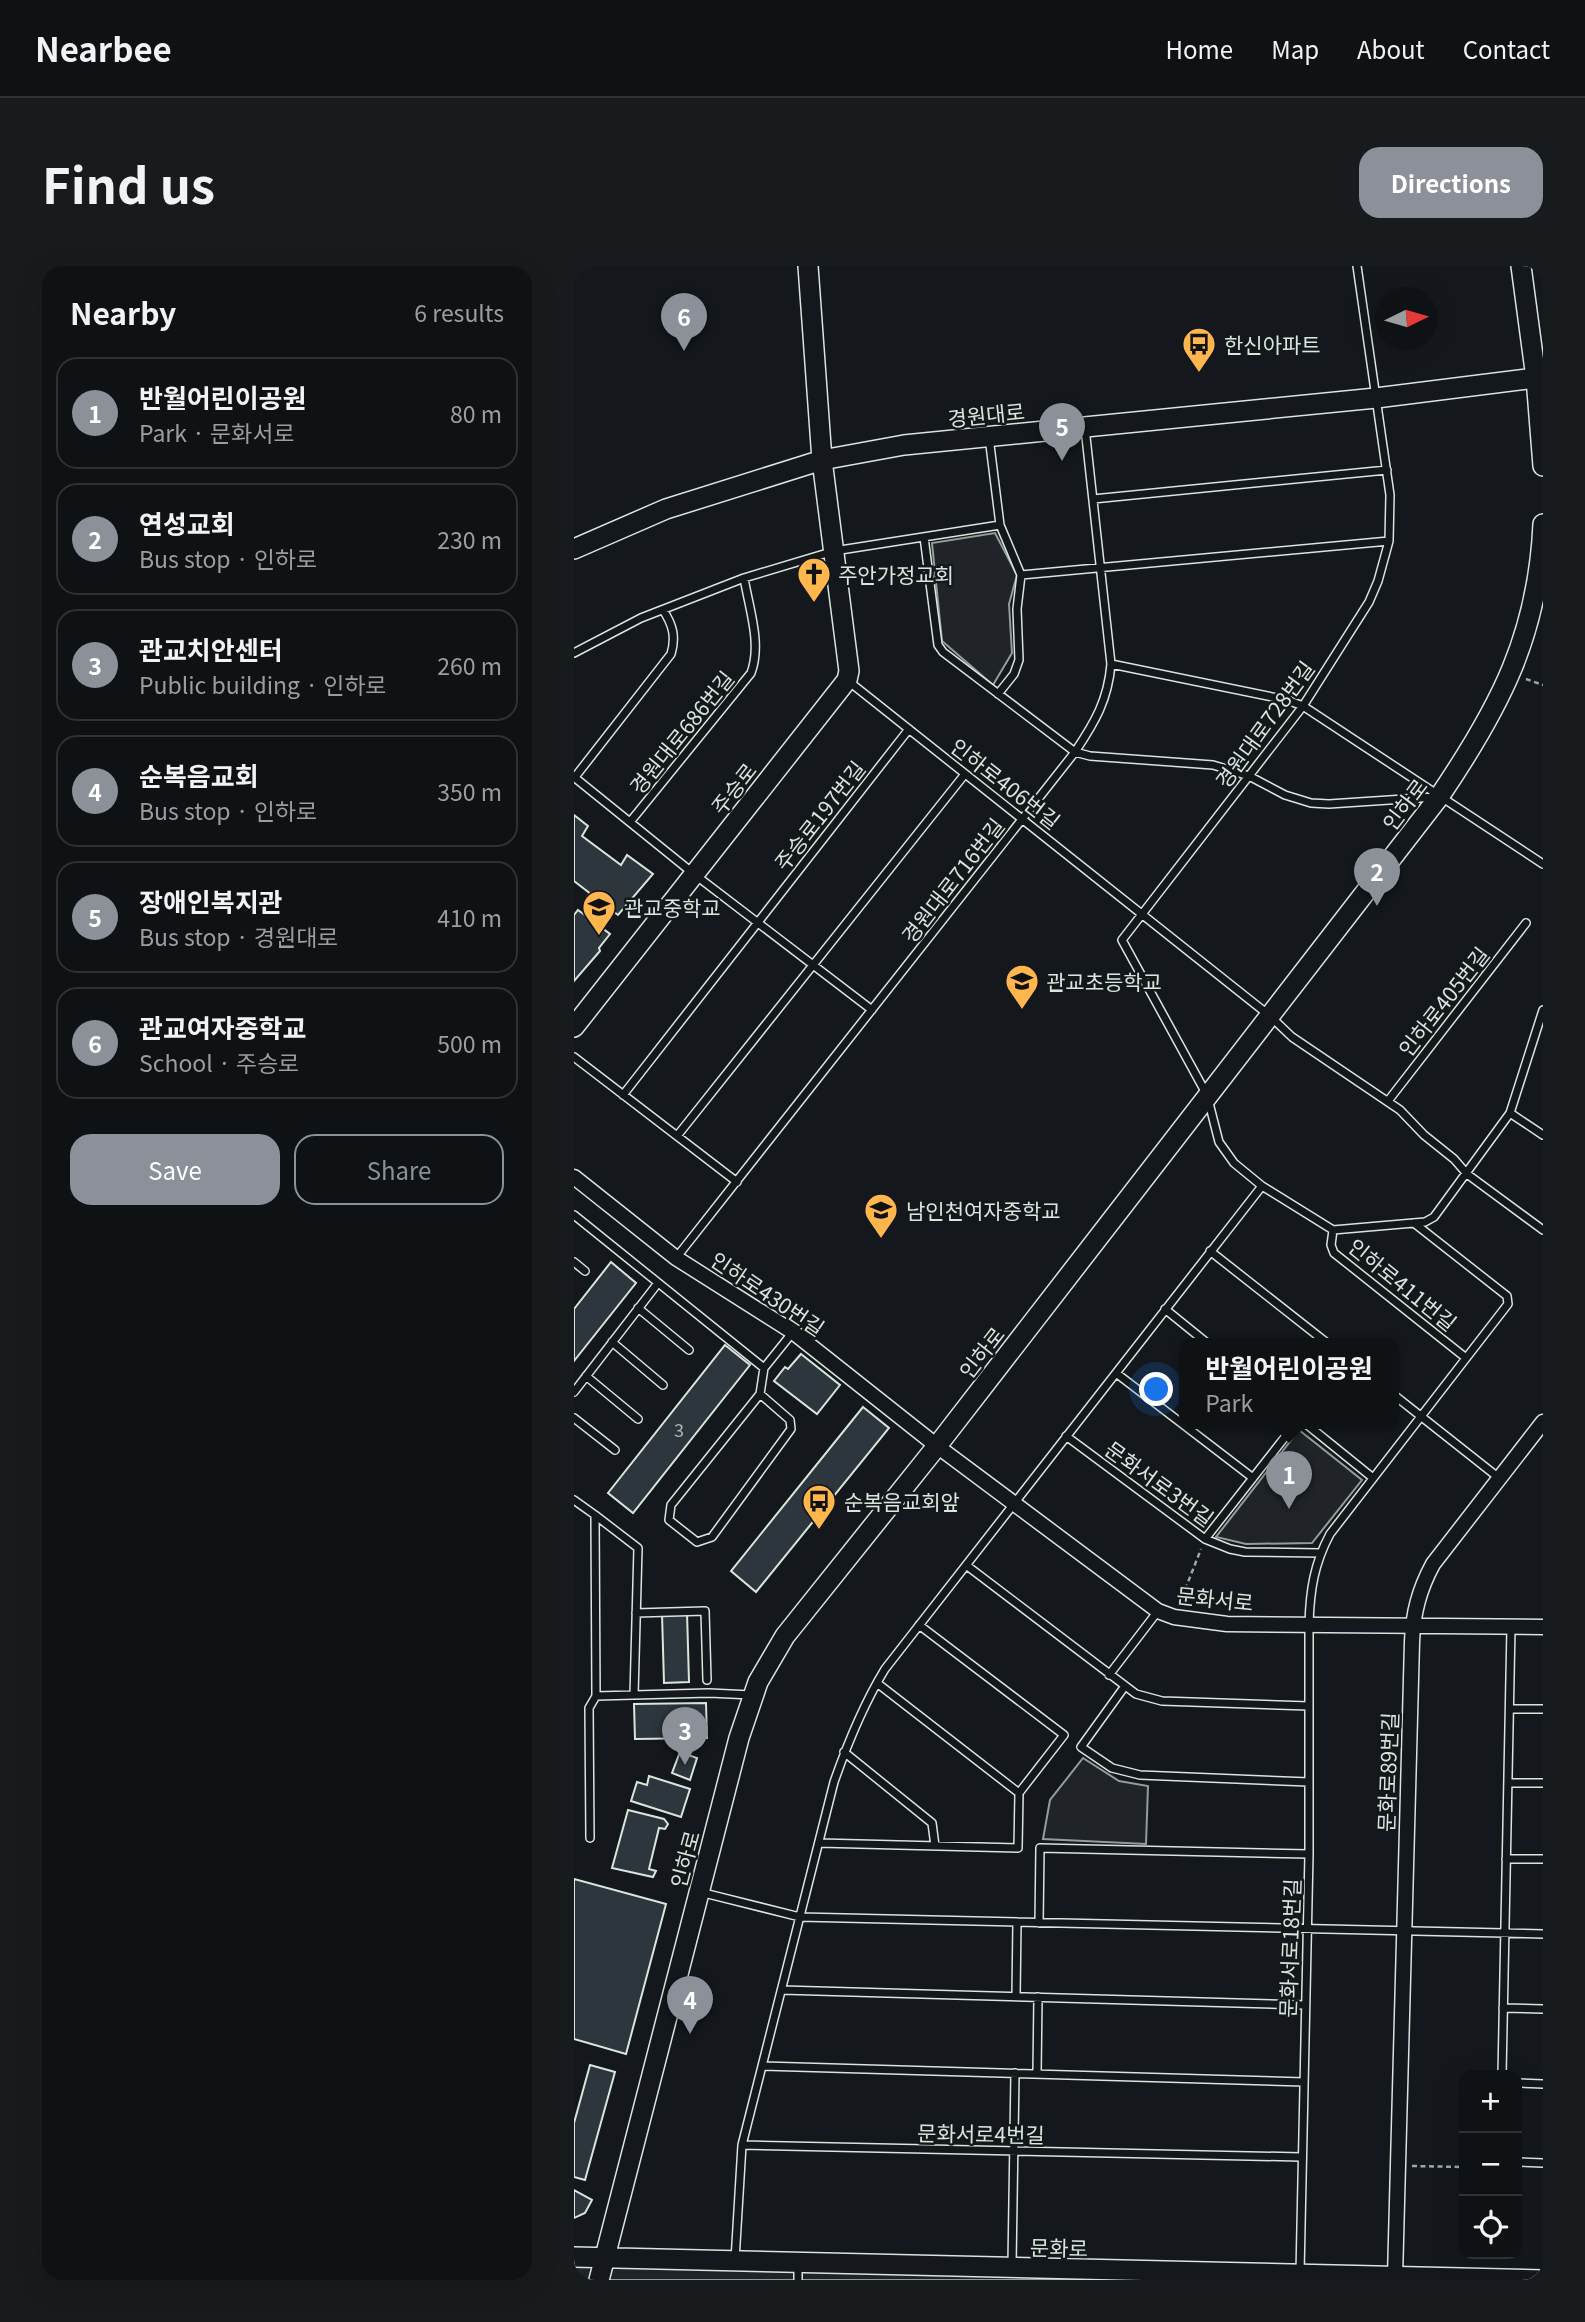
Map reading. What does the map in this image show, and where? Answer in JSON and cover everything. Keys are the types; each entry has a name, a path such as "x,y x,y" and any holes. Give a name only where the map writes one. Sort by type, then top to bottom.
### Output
{"main road":[{"path":"808,266 822,460 849,671 847,680"},
{"path":"1521,266 1540,378 1543,466"},
{"name":"경원대로","path":"574,549 666,509 822,460 904,445 1376,398 1540,378"},
{"name":"인하로","path":"599,2280 739,1738 753,1695 785,1636 937,1446 1270,1016 1468,754 1511,674 1525,634 1535,592 1543,524"},
{"name":"주승로","path":"574,1027 847,680"},
{"name":"문화로","path":"574,2257 734,2261 798,2271 1012,2268 1543,2280"}],"street":[{"name":"인하로430번길","path":"574,1177 677,1258 793,1332 937,1446"},
{"name":"문화로89번길","path":"1395,2277 1412,1626 1422,1585 1433,1564 1543,1422"},
{"name":"문화서로","path":"937,1446 1158,1611 1174,1618 1227,1624 1543,1627"}],"lane":[{"name":"경원대로728번길","path":"1142,914 1303,706 1369,602 1378,581 1389,541 1390,495 1357,266"},
{"name":"경원대로716번길","path":"677,1258 1075,752 1103,705 1109,686 1111,664 1084,427"},
{"path":"989,436 1000,525 1021,575 1017,609 1019,660 1014,674 998,694"},
{"path":"1093,499 1387,470"},
{"path":"574,653 641,618 744,578 834,551 1000,525"},
{"path":"924,537 938,645 943,652 1075,752 1090,756 1213,765 1249,776 1285,795 1311,803 1343,804 1438,797"},
{"path":"1021,575 1389,541"},
{"name":"경원대로686번길","path":"631,822 751,673 755,662 755,645 744,578"},
{"path":"574,777 671,654 675,640 670,621 663,610"},
{"path":"1111,664 1287,700 1303,706 1438,797 1543,863"},
{"name":"인하로406번길","path":"847,680 1270,1016"},
{"name":"주승로197번길","path":"623,1095 909,729"},
{"path":"677,1136 965,774"},
{"name":"경원대로686번길","path":"574,777 694,874"},
{"path":"694,874 872,1010"},
{"path":"1142,914 1122,940 1207,1095"},
{"name":"인하로405번길","path":"1388,1101 1525,923"},
{"name":"인하로411번길","path":"1207,1095 1219,1142 1234,1163 1262,1186 1334,1230 1425,1222 1434,1217 1510,1113 1543,1010"},
{"path":"1270,1016 1292,1037 1400,1110 1467,1174 1543,1230"},
{"path":"574,1057 737,1182"},
{"path":"1510,1113 1543,1135"},
{"path":"734,2261 742,2145 834,1782 852,1730 877,1683 919,1625 1262,1186"},
{"path":"574,1215 764,1368"},
{"name":"문화서로18번길","path":"1300,2273 1310,1782 1309,1624 1314,1571 1331,1534 1508,1304 1507,1296 1414,1223"},
{"name":"인하로411번길","path":"1334,1230 1331,1245 1334,1253 1466,1358"},
{"path":"1210,1251 1321,1338"},
{"path":"574,1262 585,1271"},
{"path":"574,1392 658,1283"},
{"path":"638,1308 689,1350"},
{"path":"1166,1309 1201,1338"},
{"path":"760,1394 790,1420 791,1429 712,1537 697,1542 670,1520 671,1505 760,1394 764,1368 793,1332"},
{"path":"612,1342 663,1385"},
{"path":"1116,1373 1179,1421"},
{"path":"586,1376 638,1419"},
{"path":"1399,1399 1500,1478"},
{"path":"574,1418 615,1450"},
{"path":"1189,1429 1253,1478"},
{"path":"1205,1539 1291,1429"},
{"path":"1312,1429 1373,1478"},
{"name":"문화서로3번길","path":"1066,1436 1205,1539 1245,1552 1320,1553"},
{"path":"574,1500 638,1548 634,1695"},
{"path":"590,1838 589,1708 596,1696 595,1515"},
{"path":"966,1565 1136,1694 1162,1701 1309,1706"},
{"path":"636,1613 705,1611 707,1681"},
{"path":"1109,1675 1158,1611"},
{"path":"819,1843 1018,1848 1019,1793 1064,1735 919,1625"},
{"path":"1502,2070 1511,1627"},
{"path":"877,1683 1019,1793"},
{"path":"1125,1686 1081,1747 1112,1768 1140,1776 1310,1782"},
{"path":"596,1696 753,1695"},
{"path":"1510,1709 1543,1709"},
{"path":"844,1752 932,1823 935,1846"},
{"path":"1508,1783 1543,1783"},
{"path":"1039,1923 1040,1848 1309,1854"},
{"path":"1506,1859 1543,1858"},
{"path":"699,1892 800,1917 1543,1934"},
{"path":"1016,1996 1017,1922"},
{"path":"782,1990 1304,2005"},
{"path":"1037,2073 1038,1997"},
{"path":"1503,2008 1543,2009"},
{"path":"763,2066 1304,2082"},
{"path":"1012,2268 1015,2073"},
{"path":"1522,2083 1543,2084"},
{"name":"문화서로4번길","path":"742,2145 1301,2157"},
{"path":"1522,2162 1543,2163"}],"path":[{"path":"1174,1618 1205,1539"},
{"path":"1398,2166 1459,2166"}],"shaded area":[{"path":"995,533 1017,575 1009,604 1012,653 993,685 942,641 932,543"},
{"path":"1299,1430 1362,1480 1312,1543 1246,1544 1216,1537"},
{"path":"1083,1758 1119,1781 1148,1786 1146,1844 1043,1839 1050,1800"},
{"path":"574,2257 605,2258 599,2280 574,2280"},
{"path":"611,2266 1290,2280 607,2280"}],"building":[{"path":"574,815 588,826 582,836 621,865 627,855 653,874 618,915 574,881"},
{"path":"578,910 610,934 599,948 600,951 574,981 574,915"},
{"path":"611,1262 636,1283 574,1361 574,1309"},
{"path":"725,1345 750,1365 633,1513 608,1493"},
{"path":"801,1354 840,1385 817,1414 774,1381 785,1367 788,1369"},
{"path":"863,1407 889,1428 756,1592 731,1571"},
{"path":"687,1612 689,1682 664,1683 662,1614"},
{"path":"706,1703 707,1738 635,1739 634,1704"},
{"path":"680,1752 697,1758 690,1780 672,1773"},
{"path":"649,1776 690,1789 681,1817 631,1801 637,1782 647,1785"},
{"path":"628,1810 664,1819 668,1824 665,1829 659,1828 649,1869 656,1871 653,1877 612,1868"},
{"path":"574,1879 666,1904 626,2054 574,2039"},
{"path":"590,2065 615,2072 585,2180 574,2177 574,2123"},
{"path":"574,2190 592,2200 585,2213 574,2218"}],"place":[{"name":"관교여자중학교","path":"684,351"},
{"name":"한신아파트","path":"1199,374"},
{"name":"장애인복지관","path":"1062,461"},
{"name":"주안가정교회","path":"814,604"},
{"name":"연성교회","path":"1377,906"},
{"name":"관교중학교","path":"599,937"},
{"name":"관교초등학교","path":"1022,1011"},
{"name":"남인천여자중학교","path":"881,1240"},
{"name":"반월어린이공원","path":"1289,1509"},
{"name":"순복음교회앞","path":"819,1531"},
{"name":"관교치안센터","path":"685,1765"},
{"name":"순복음교회","path":"690,2034"}]}
